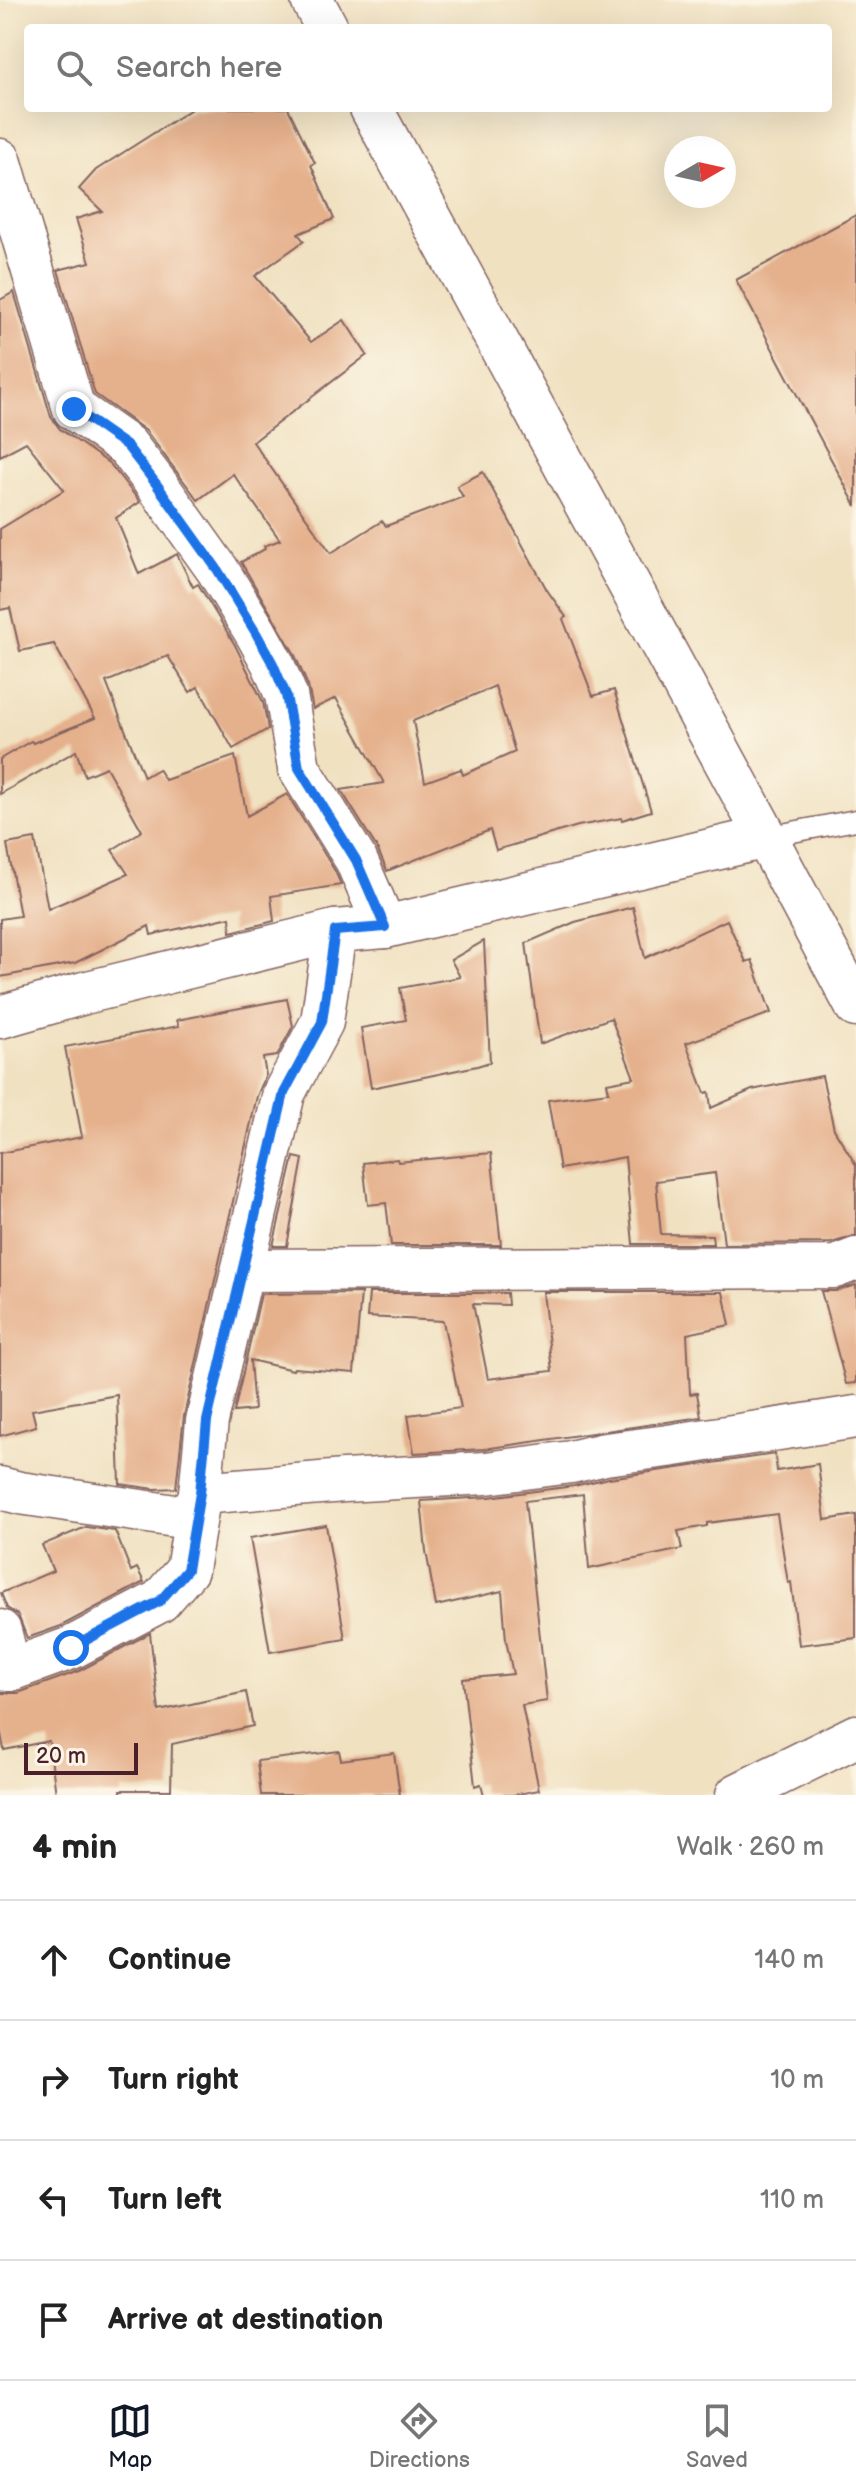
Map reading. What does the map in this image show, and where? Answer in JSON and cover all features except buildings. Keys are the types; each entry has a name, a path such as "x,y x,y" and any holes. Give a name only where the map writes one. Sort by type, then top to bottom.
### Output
{"street":[{"path":"312,0 325,24"},
{"path":"373,112 856,1006"},
{"path":"0,160 74,409 127,446 217,569 256,633 286,695 299,768 356,860 385,927"},
{"path":"0,1017 99,989 335,931 385,927 766,837"},
{"path":"3,1656 71,1648 160,1601 187,1570 207,1421 284,1093 322,1022 335,931"},
{"path":"243,1270 835,1267 856,1259"},
{"path":"0,1488 175,1516 197,1501 344,1481 486,1473 856,1417"},
{"path":"737,1795 856,1736"}],"lane":[{"path":"766,837 856,820"}],"route":[{"path":"71,1648 160,1601 187,1570 200,1493 207,1421 284,1093 322,1022 335,931 385,927 356,860 299,768 286,695 256,633 217,569 127,446 74,409"}]}
